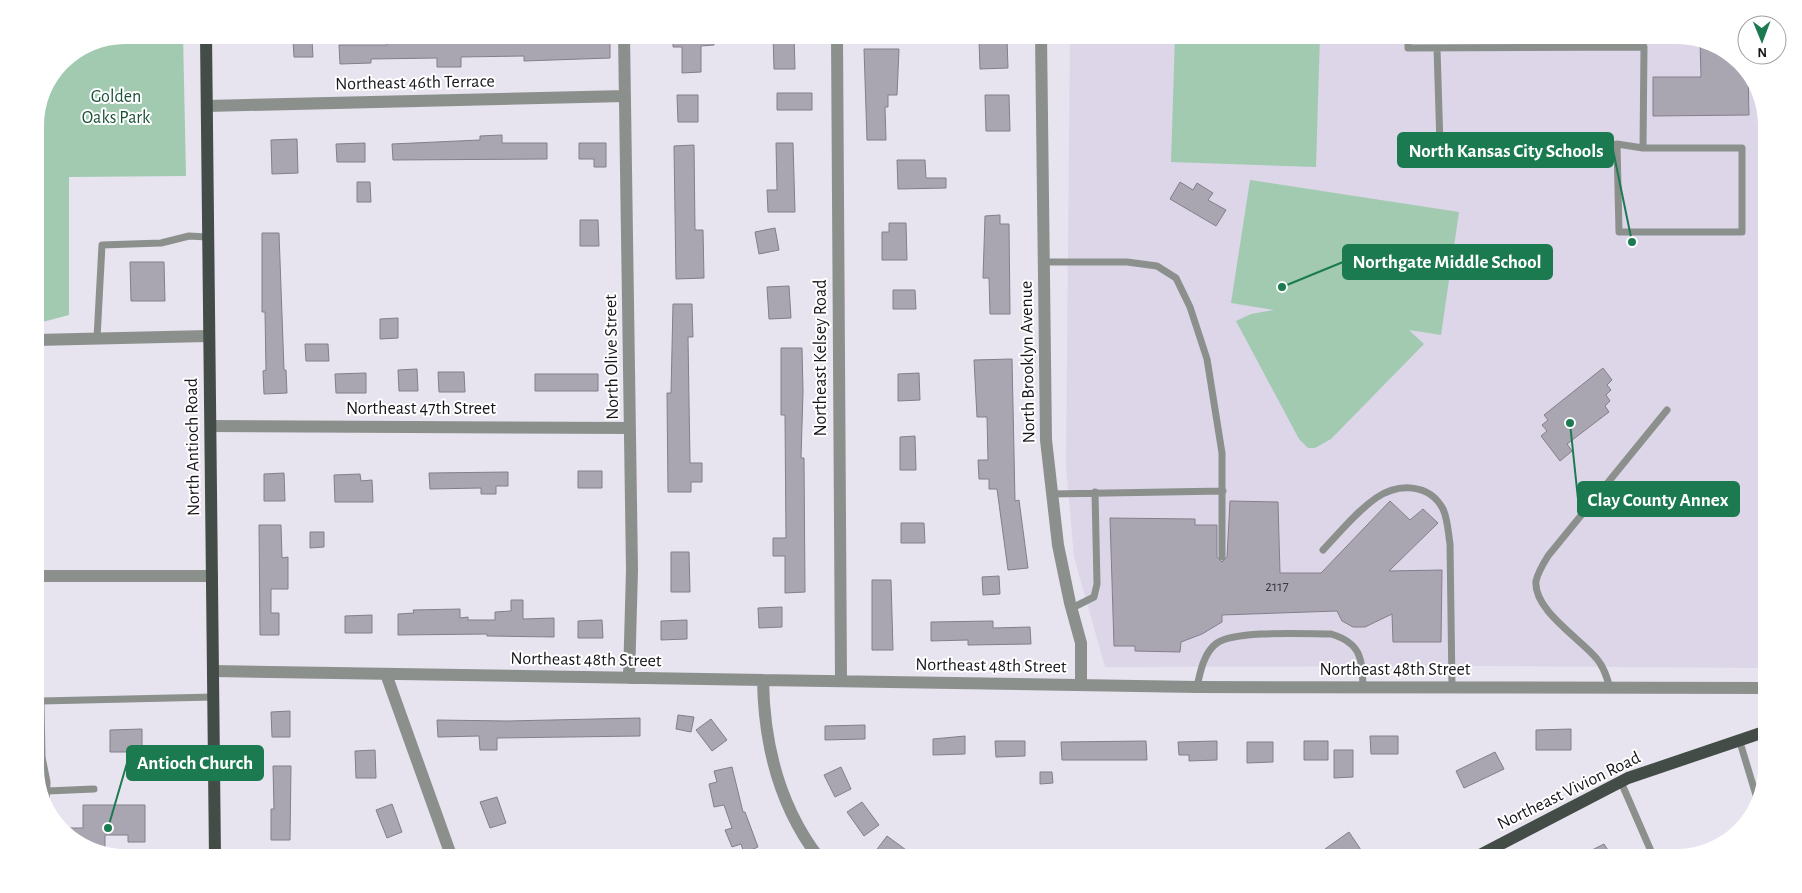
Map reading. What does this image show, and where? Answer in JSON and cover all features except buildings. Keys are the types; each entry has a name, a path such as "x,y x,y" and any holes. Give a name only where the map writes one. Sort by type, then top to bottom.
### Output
{"main road":[{"name":"North Antioch Road","path":"206,44 215,849"},
{"name":"Northeast Vivion Road","path":"1491,849 1621,782 1758,734"}],"street":[{"name":"North Olive Street","path":"624,44 632,570 629,678"},
{"name":"Northeast Kelsey Road","path":"837,44 841,681"},
{"name":"North Brooklyn Avenue","path":"1041,44 1046,440 1058,545 1081,643 1081,685"},
{"name":"Northeast 46th Terrace","path":"207,106 625,96"},
{"path":"44,340 208,336"},
{"name":"Northeast 47th Street","path":"211,426 630,428"},
{"path":"44,576 212,576"},
{"name":"Northeast 48th Street","path":"214,670 1197,687 1758,688"},
{"path":"386,674 449,849"},
{"path":"763,680 764,719 775,772 786,802 804,839 812,849"}],"lane":[{"path":"1408,44 1408,48 1644,47 1643,148"},
{"path":"1438,48 1440,145 1617,144 1643,148 1742,148 1742,232 1619,232 1617,144"},
{"path":"97,338 102,246 161,244 189,236 207,237"},
{"path":"1044,262 1127,262 1157,266 1176,278 1190,306 1207,359 1222,453 1222,557"},
{"path":"1610,688 1598,659 1548,611 1540,600 1536,583 1539,570 1548,556 1667,410"},
{"path":"1323,550 1362,508 1377,497 1393,490 1408,487 1423,490 1434,498 1442,508 1447,520 1450,544 1452,687"},
{"path":"1051,494 1223,491"},
{"path":"1072,608 1094,597 1097,584 1096,492"},
{"path":"1197,687 1207,655 1216,643 1233,636 1331,634 1345,638 1356,647 1360,656 1363,687"},
{"path":"44,700 214,696"},
{"path":"1739,739 1755,792"},
{"path":"44,771 47,791 94,789"},
{"path":"1621,782 1650,849"}],"shaded area":[{"path":"1070,44 1678,44 1693,45 1713,52 1731,64 1745,80 1754,98 1758,119 1758,668 1494,666 1105,667 1074,557 1066,466"}],"green space":[{"name":"Golden Oaks Park","path":"124,44 183,44 186,176 69,177 69,315 44,322 44,119 46,103 60,75 80,57 93,50 109,45"},
{"path":"1175,44 1320,44 1316,167 1171,162"},
{"path":"1250,180 1459,212 1441,335 1409,330 1424,344 1331,439 1315,448 1308,448 1299,439 1236,321 1251,314 1274,310 1231,303"}],"place":[{"name":"North Kansas City Schools","path":"1632,242"},
{"name":"Northgate Middle School","path":"1282,287"},
{"name":"Clay County Annex","path":"1570,423"},
{"name":"Antioch Church","path":"108,828"}]}
